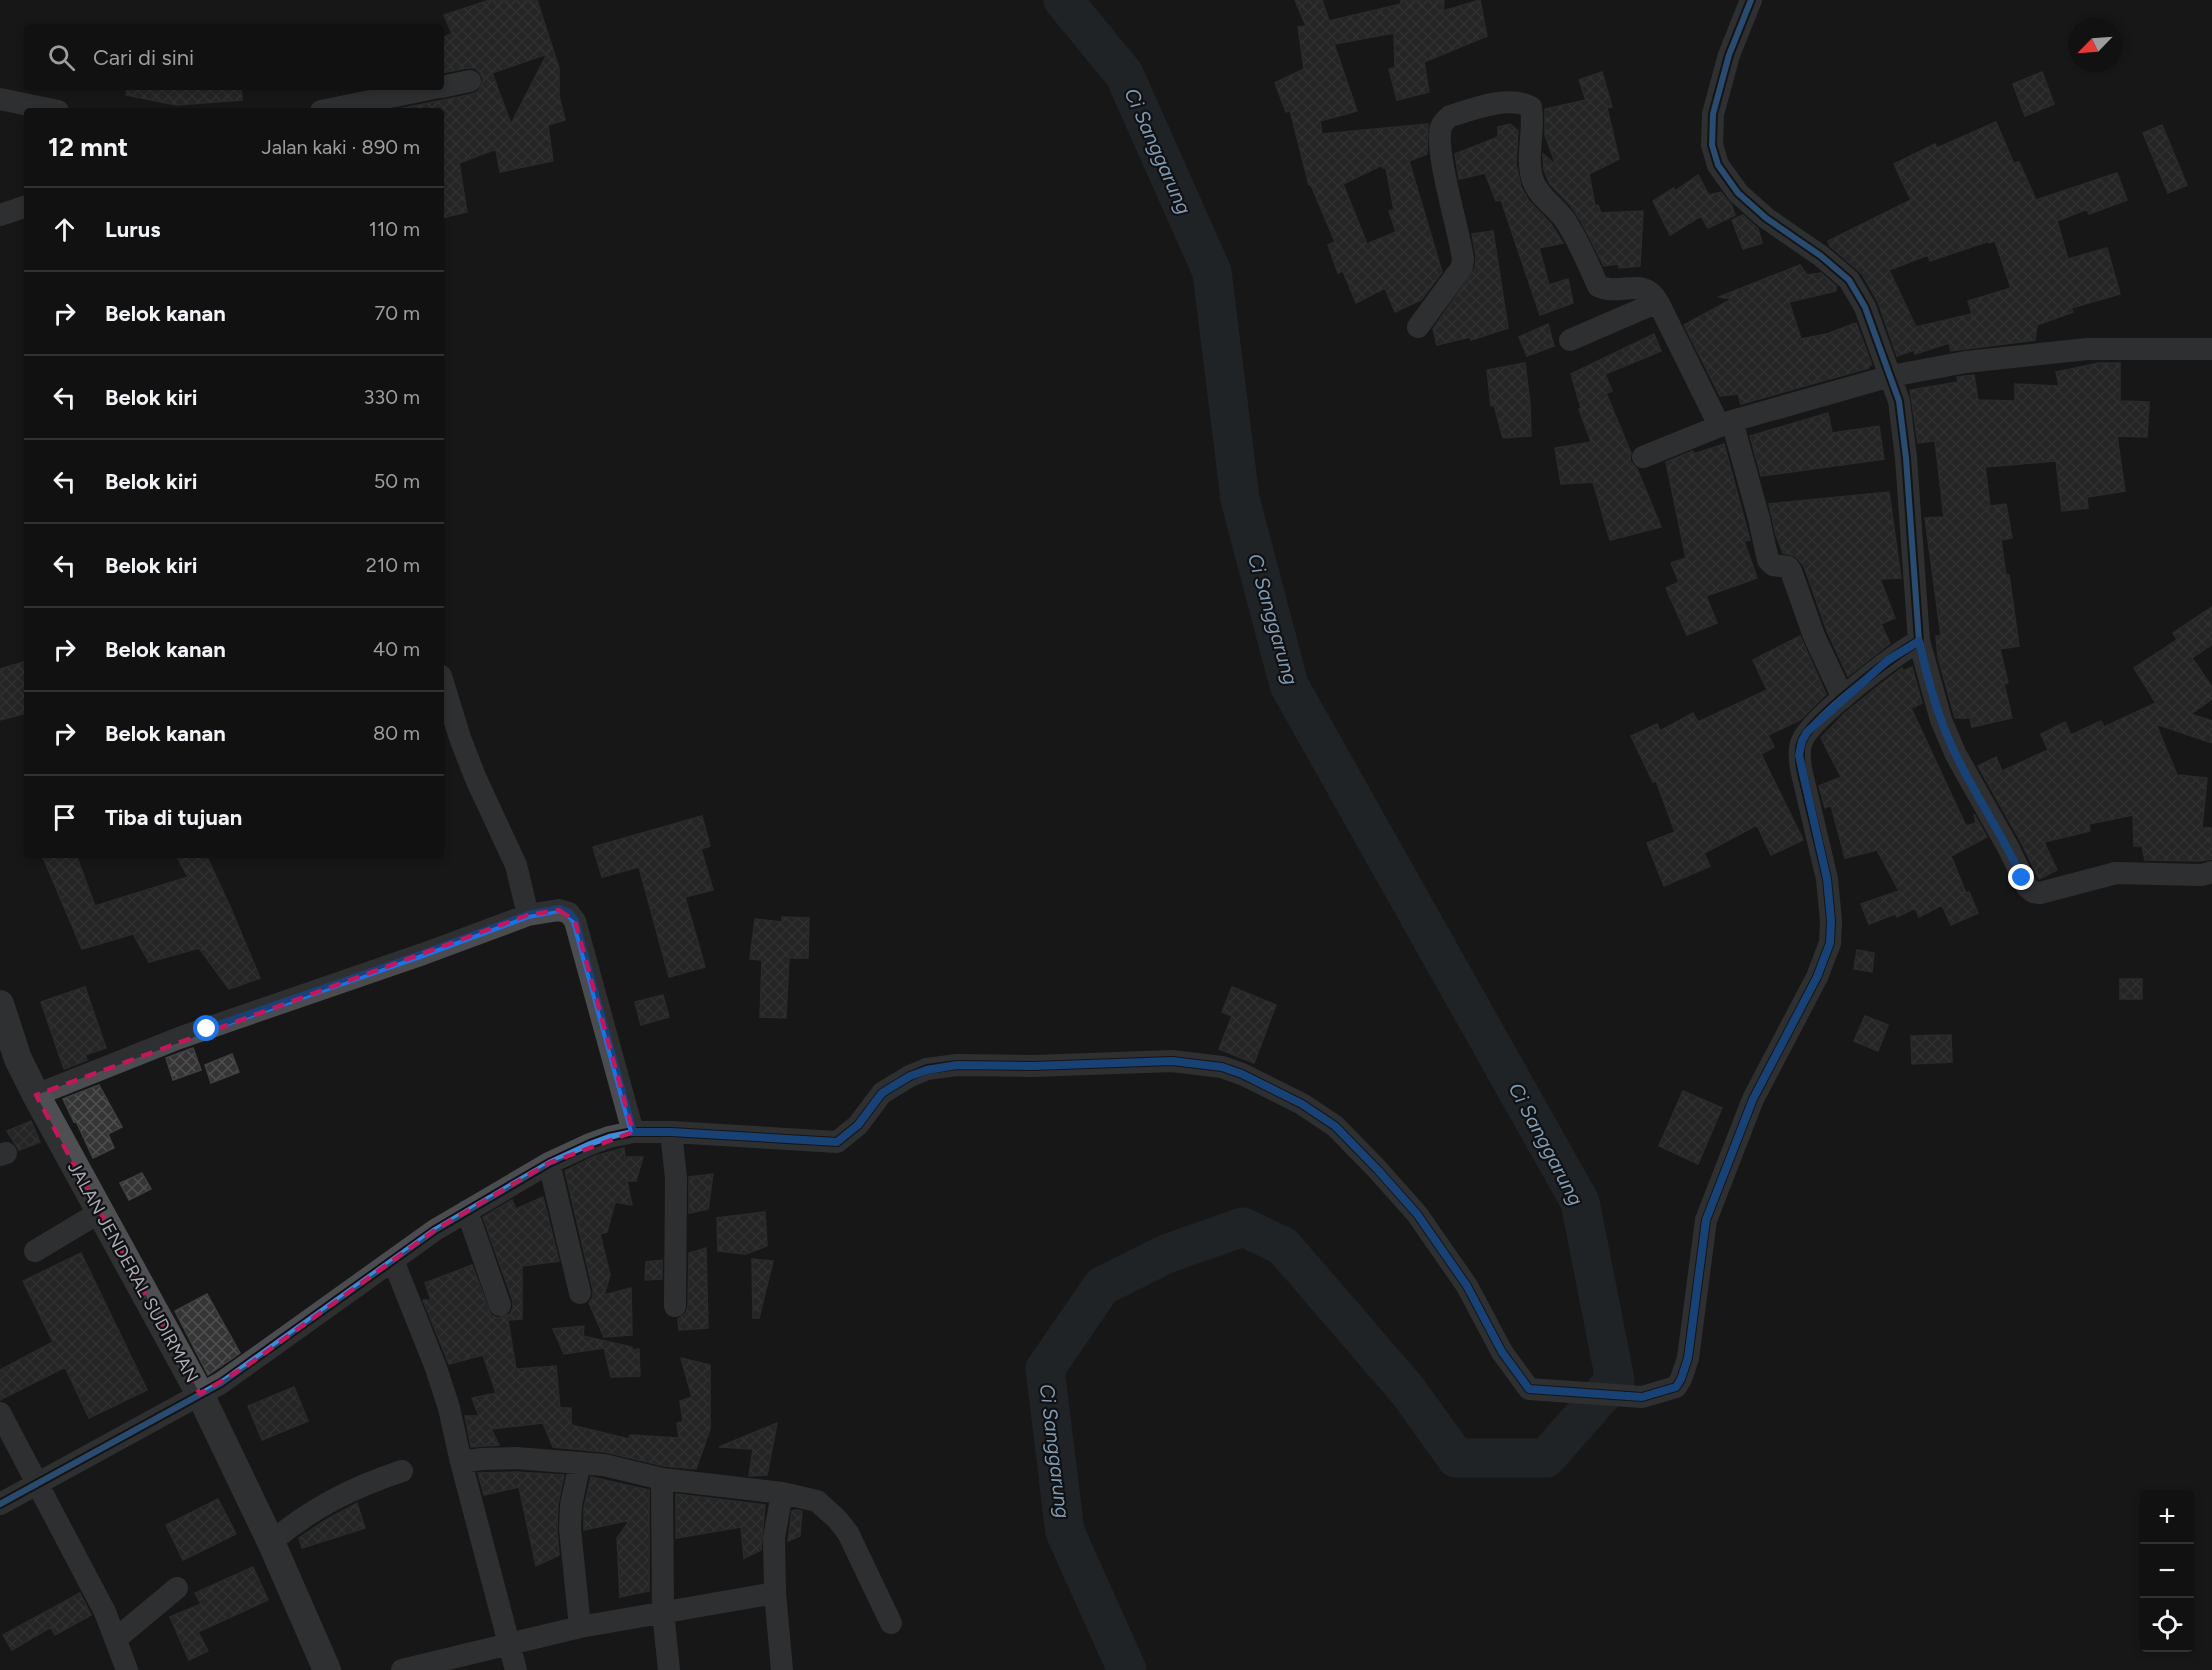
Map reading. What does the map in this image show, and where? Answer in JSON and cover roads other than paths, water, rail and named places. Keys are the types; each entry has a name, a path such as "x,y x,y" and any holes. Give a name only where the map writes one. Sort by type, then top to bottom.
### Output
{"main road":[{"name":"JALAN JENDERAL SUDIRMAN","path":"2,1020 36,1095 200,1394 327,1670"}],"street":[{"path":"1751,0 1729,55 1713,114 1712,145 1718,165 1729,182 1751,206 1821,256 1849,280 1865,307 1899,401 1906,458 1919,641 1941,720 1956,756 2009,849 2027,887 2033,892 2040,893 2116,873 2202,875 2212,872"},
{"path":"444,86 470,81"},
{"path":"336,108 425,90"},
{"path":"0,99 44,108"},
{"path":"1418,327 1462,267 1463,259 1443,165 1441,129 1444,121 1450,116 1495,104 1522,104 1532,107 1530,169 1537,188 1563,217 1598,286 1610,290 1648,289 1658,302 1725,423 1759,519 1768,560 1773,565 1788,567 1791,571 1814,636 1843,698"},
{"path":"0,215 24,207"},
{"path":"1570,340 1658,302"},
{"path":"1643,457 1725,423 1891,376 1966,362 2087,349 2212,349"},
{"path":"0,1504 200,1394 248,1365 393,1260 467,1211 549,1162 609,1137 633,1132 671,1132 837,1142 858,1125 882,1093 890,1087 927,1070 957,1065 1033,1066 1172,1061 1222,1067 1242,1074 1302,1104 1335,1126 1354,1144 1417,1214 1467,1286 1502,1352 1529,1389 1642,1397 1676,1387 1688,1358 1706,1220 1753,1099 1817,977 1830,943 1831,921 1827,879 1799,755 1802,741 1807,732 1843,698 1888,660 1919,641"},
{"path":"444,686 460,738 476,779 516,865 528,915"},
{"path":"36,1095 169,1042 528,915 559,909 569,913 575,921 633,1132"},
{"path":"671,1132 676,1178 675,1306"},
{"path":"549,1162 580,1293"},
{"path":"467,1211 500,1305"},
{"path":"35,1251 100,1212"},
{"path":"393,1260 436,1368 449,1408 516,1670"},
{"path":"0,1413 111,1626 127,1670"},
{"path":"460,1457 516,1458 604,1465 662,1479 782,1493 817,1501 837,1519 856,1547 891,1623"},
{"path":"580,1463 571,1505 570,1529 580,1627"},
{"path":"265,1531 297,1521 332,1500 402,1472"},
{"path":"662,1479 663,1611 669,1670"},
{"path":"782,1493 774,1538 775,1593 782,1670"},
{"path":"111,1626 177,1588"},
{"path":"402,1670 580,1627 775,1593"}],"waterway":[{"name":"Ci Sanggarung","path":"1063,0 1124,74 1212,272 1240,499 1289,685 1580,1202 1615,1380 1546,1458 1456,1458 1408,1391 1283,1246 1243,1227 1166,1254 1102,1286 1045,1369 1065,1532 1127,1670"}]}
